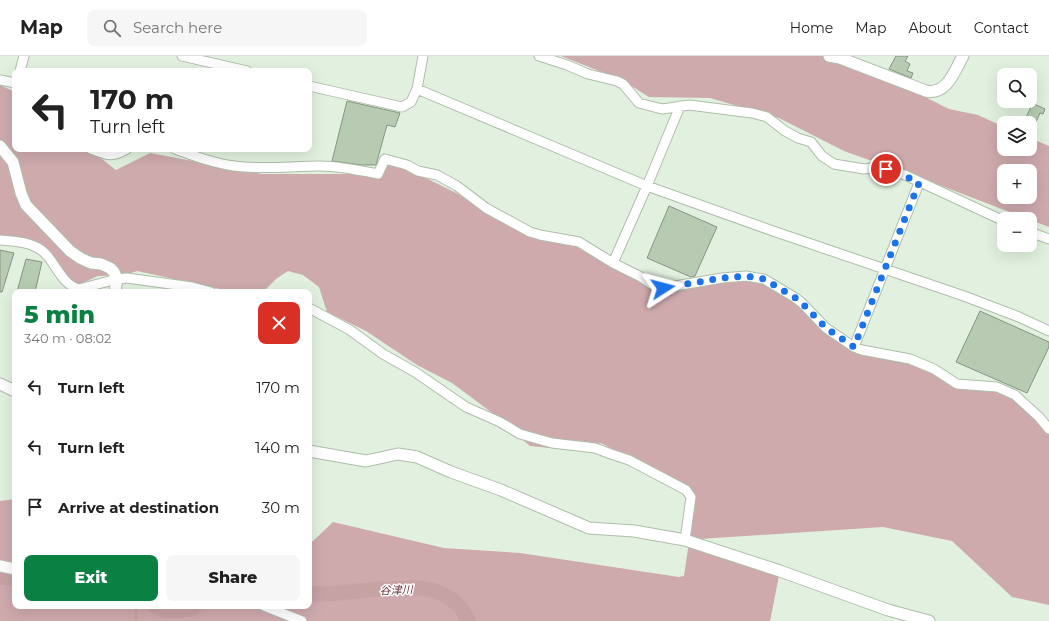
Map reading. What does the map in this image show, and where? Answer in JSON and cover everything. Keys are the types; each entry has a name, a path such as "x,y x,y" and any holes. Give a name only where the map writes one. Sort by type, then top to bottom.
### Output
{"street":[{"path":"21,68 24,56"},
{"path":"182,56 234,68"},
{"path":"312,87 402,107 410,102 417,89 423,56"},
{"path":"539,56 567,65 588,74 617,81 623,84 641,104 663,109 689,105 752,113 767,117 785,131 798,138 811,142 822,156 834,164 864,169 880,167 905,176 997,218"},
{"path":"829,56 840,58 933,92 941,90 946,86 962,56"},
{"path":"0,80 12,82"},
{"path":"417,89 647,186 884,270 964,296 1019,317 1049,331"},
{"path":"613,263 680,106"},
{"path":"0,146 13,162 21,193 26,205 70,251 91,263 101,264 110,268 114,272 117,279 115,289"},
{"path":"99,152 109,156 122,152"},
{"path":"183,152 206,160 234,166 320,166 347,168 378,174 385,159 406,165 418,171 437,175 457,186 486,208 530,232 579,242 653,285 663,288 722,278 746,276 764,279 801,302 826,328 854,347 862,350 910,359 934,369 957,384 996,387 1015,395 1039,417 1049,429"},
{"path":"854,347 919,183"},
{"path":"1037,235 1049,239"},
{"path":"0,240 23,243 38,248 50,258 65,280 72,287 79,289 117,279 128,278 200,289"},
{"path":"312,310 350,330 383,354 415,372 466,407 500,422 520,434 552,443 594,448 629,460 686,490 691,497 685,540"},
{"path":"0,384 12,390"},
{"path":"312,452 366,461 398,454 417,457 501,490 589,528 634,531 685,540 780,571 888,610 929,621"},
{"path":"0,566 12,568"},
{"path":"272,609 302,621"}],"shaded area":[{"path":"561,56 826,56 913,91 949,109 978,115 997,124 997,156 1037,156 1037,141 1049,146 1049,227 1037,222 1037,212 1010,212 844,151 779,118 710,98 649,97 622,80"},
{"path":"0,85 12,91 12,152 93,152 116,170 150,153 262,174 377,174 390,160 508,219 577,243 652,287 764,279 854,347 917,362 957,384 1001,389 1049,430 1049,605 1012,597 952,541 883,527 685,540 693,490 659,474 601,443 579,451 530,446 495,415 452,383 417,365 366,331 327,312 319,287 303,275 288,271 276,279 266,289 220,289 137,271 125,275 98,276 76,286 43,248 0,236"},
{"path":"12,499 12,609 312,609 312,541 333,522 444,548 520,553 679,577 684,576 689,542 780,571 770,621 0,621 0,501"}],"building":[{"path":"896,56 908,56 905,61 910,64 907,71 913,73 911,78 889,69"},
{"path":"347,101 400,113 395,127 387,125 376,165 362,165 332,161"},
{"path":"1037,105 1045,109 1043,114 1040,113 1037,120 1037,116 1026,116 1030,109 1037,108"},
{"path":"669,206 717,227 695,276 691,277 647,258"},
{"path":"0,250 14,253 2,292 0,292"},
{"path":"26,259 42,262 36,289 18,289"},
{"path":"980,311 1049,342 1049,347 1027,393 956,362"}],"waterway":[{"name":"谷津川","path":"0,577 12,579"},
{"name":"谷津川","path":"312,593 327,594 373,589 383,590 404,588 433,590 451,599 460,608 469,621"},
{"path":"136,609 136,621"},
{"name":"谷津川","path":"161,609 165,611 192,609"}],"route":[{"path":"663,288 722,278 746,276 764,279 801,302 826,328 854,347 919,183 913,179 886,169"}]}
